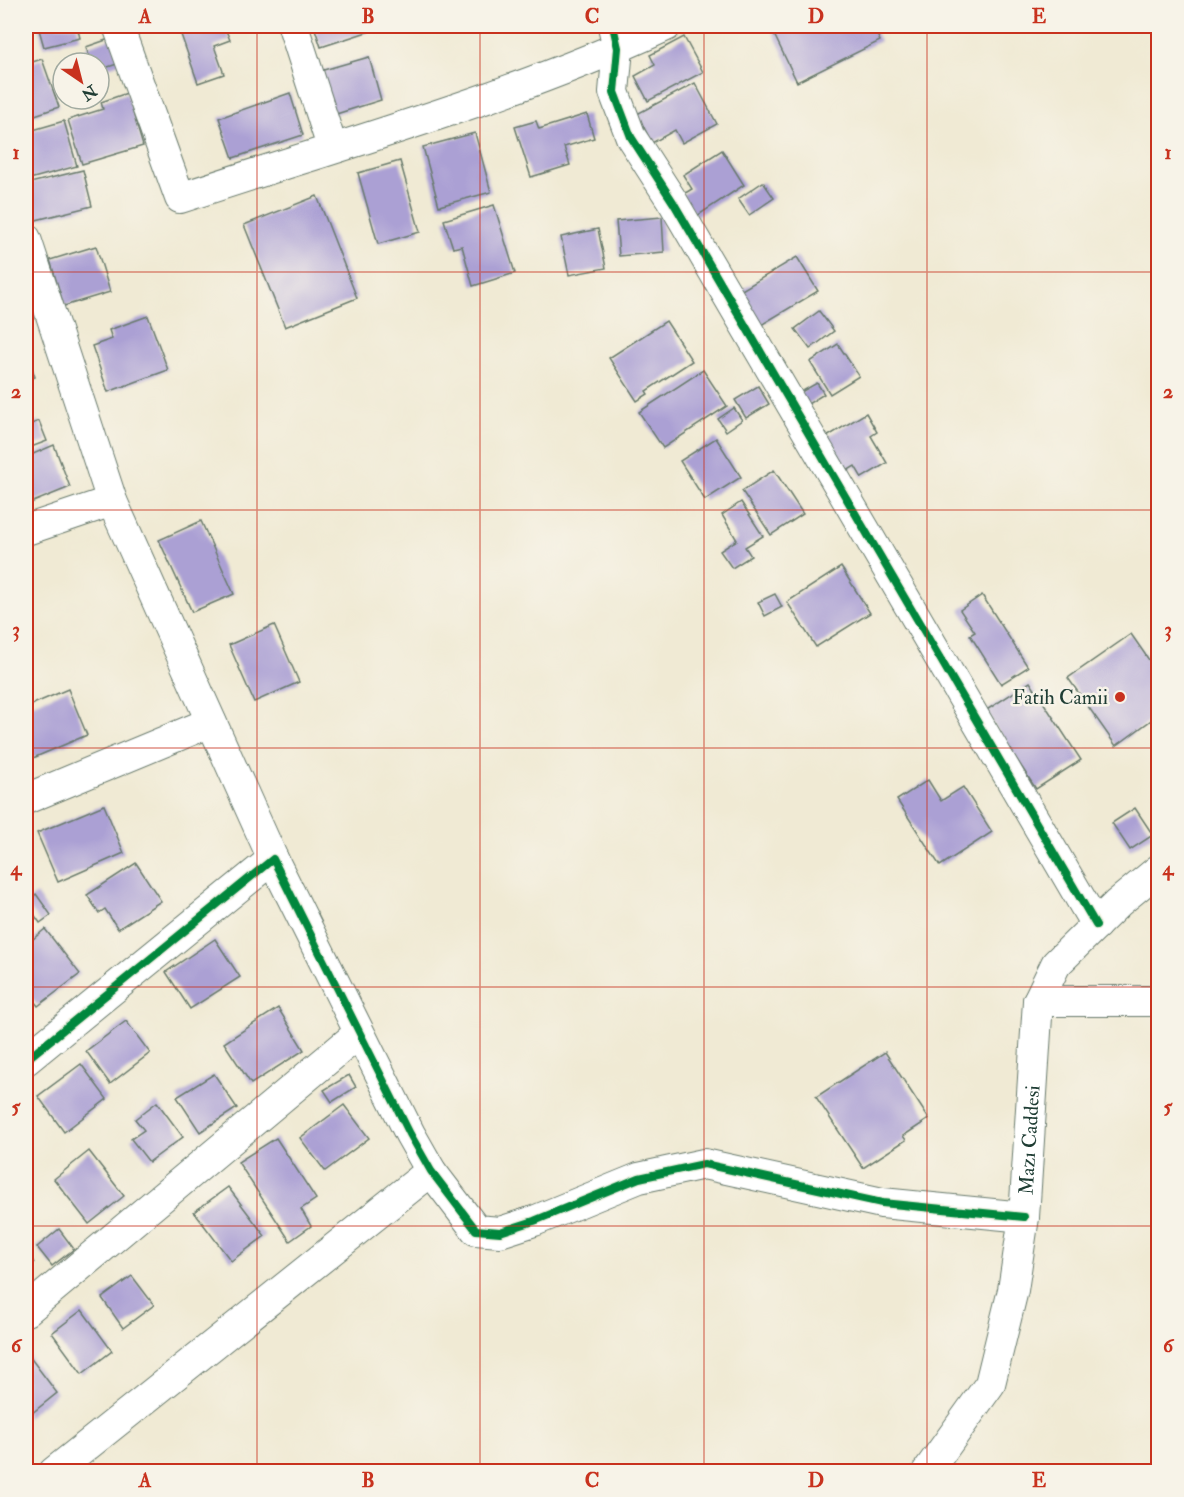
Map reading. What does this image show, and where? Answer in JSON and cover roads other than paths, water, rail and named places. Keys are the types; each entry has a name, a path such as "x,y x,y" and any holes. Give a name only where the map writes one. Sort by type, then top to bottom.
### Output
{"street":[{"path":"118,26 180,198 456,108 616,37 666,26"},
{"path":"293,26 332,147"},
{"path":"616,37 614,92 631,137 673,202 1096,925"},
{"path":"26,239 112,501 273,859 358,1035 431,1171 476,1230 500,1232 534,1221 639,1178 704,1164 882,1203 1024,1217"},
{"path":"26,530 112,501"},
{"path":"26,799 211,722"},
{"path":"26,1060 273,859"},
{"name":"Mazı Caddesi","path":"927,1472 990,1384 1013,1290 1024,1217 1038,1001 1056,964 1118,903 1158,870"},
{"path":"1038,1001 1158,1001"},
{"path":"26,1311 358,1035"},
{"path":"54,1472 431,1171"}],"place":[{"name":"Fatih Camii","path":"1120,697"}]}
